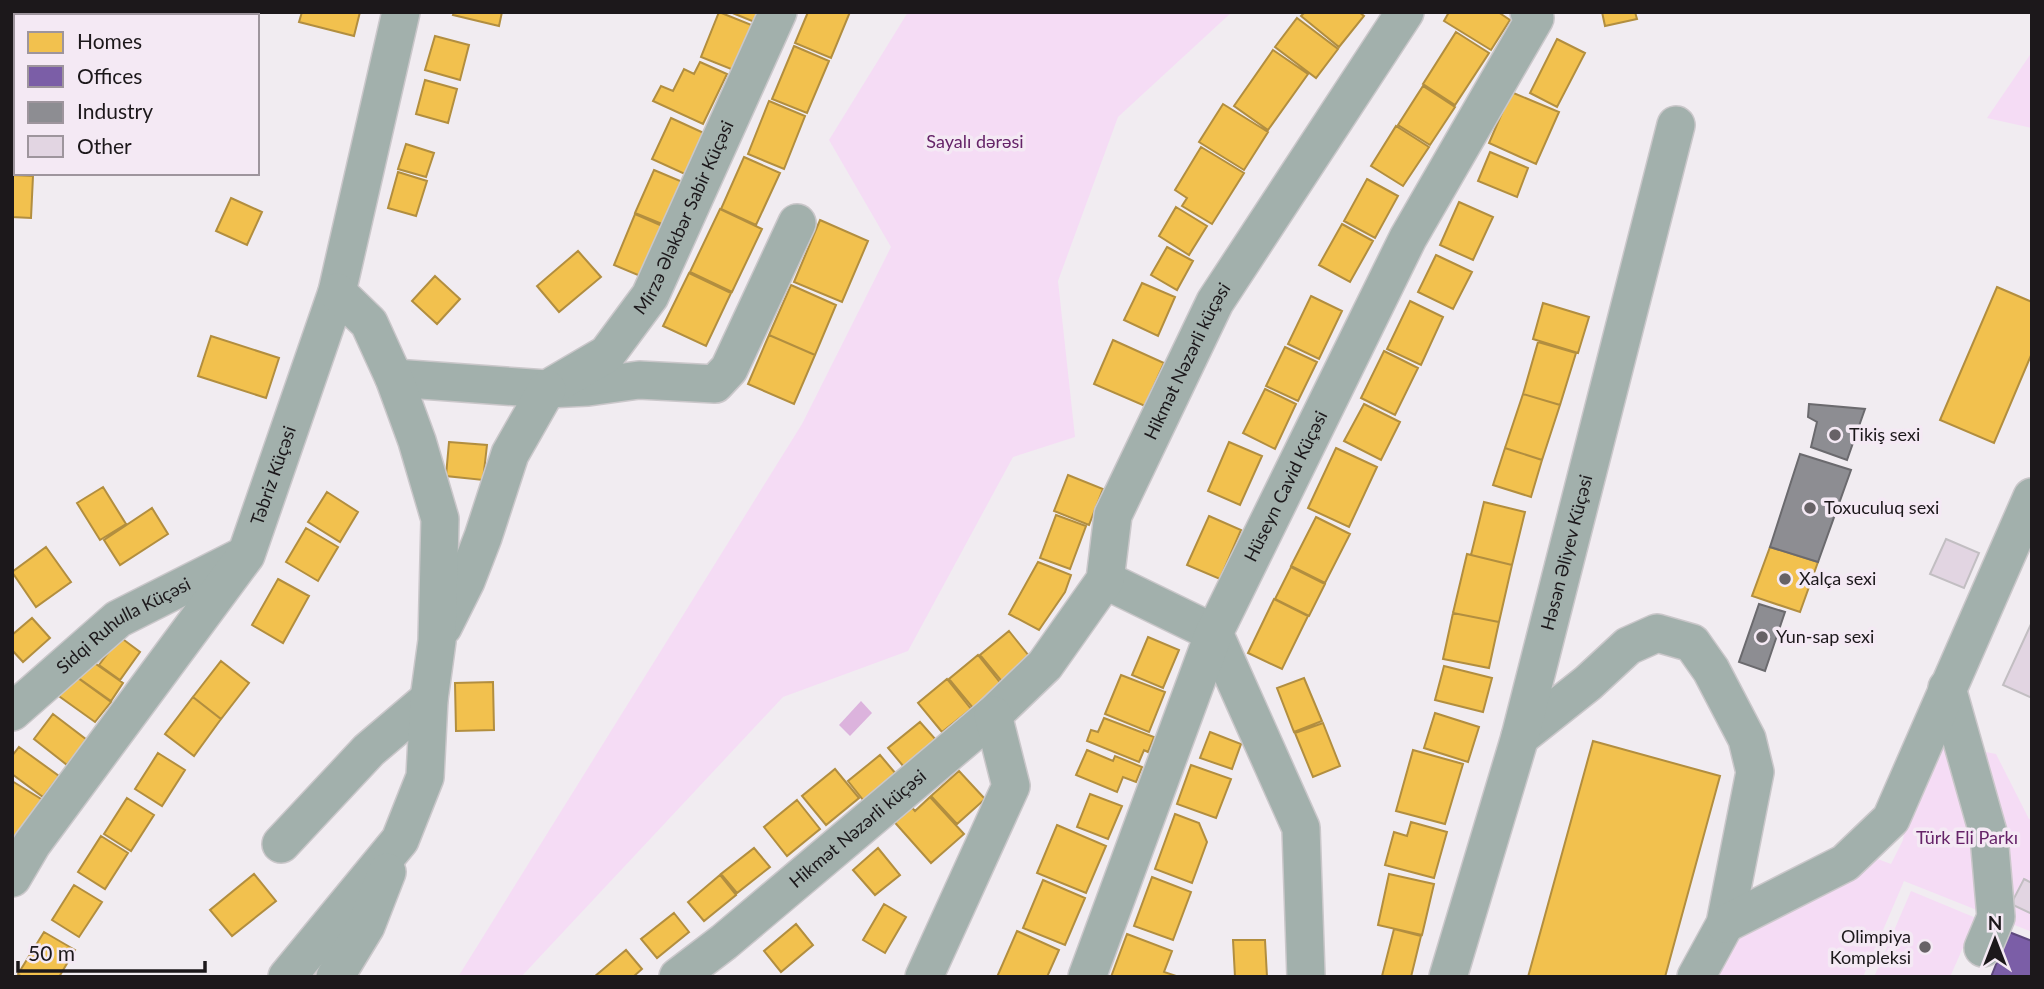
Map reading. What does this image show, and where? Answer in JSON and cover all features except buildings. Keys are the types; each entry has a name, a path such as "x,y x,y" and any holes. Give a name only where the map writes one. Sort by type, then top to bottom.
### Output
{"street":[{"name":"Təbriz Küçəsi","path":"12,878 32,844 246,555 337,292 401,12"},
{"name":"Mirzə Ələkbər Sabir Küçəsi","path":"547,389 607,354 650,296 778,12"},
{"name":"Hikmət Nəzərli küçəsi","path":"678,977 724,943 993,715 1045,665 1105,580 1112,515 1214,302 1405,12"},
{"name":"Hüseyn Cavid Küçəsi","path":"1087,977 1214,634 1408,239 1532,15"},
{"name":"Həsən Əliyev Küçəsi","path":"1448,977 1520,737 1676,125"},
{"path":"394,378 547,389 639,380 715,384 729,369 797,223"},
{"path":"335,977 366,926 425,776 429,699 437,640 440,519 417,441 394,378 369,323 337,292"},
{"path":"437,640 466,581 510,454 547,389"},
{"path":"1725,924 1844,863 1891,819 2032,497"},
{"name":"Sidqi Ruhulla Küçəsi","path":"12,712 118,619 246,555"},
{"path":"1105,580 1214,634 1301,828 1306,977"},
{"path":"1520,737 1588,683 1628,646 1657,634 1692,643 1711,670 1747,739 1755,772 1725,924 1696,977"},
{"path":"1947,688 1990,836 1996,917 1983,948"},
{"path":"281,844 369,750 429,699"},
{"path":"924,977 1011,786 993,715"},
{"path":"287,977 400,840"},
{"name":"Hikmət Nəzərli küçəsi","path":"710,977 724,943"}],"green space":[{"name":"Sayalı dərəsi","path":"908,12 1232,12 1118,117 1058,281 1075,437 1013,457 908,651 783,697 521,977 458,977 802,424 891,247 829,140"},
{"path":"2032,52 2032,128 1987,118"},
{"name":"Türk Eli Parkı","path":"1943,740 1955,746 1996,754 2029,819 2032,818 2032,932 1904,881 1863,977 1701,977 1760,912 1867,855 1891,864 1903,840 1910,792"},
{"name":"Olimpiya Kompleksi","path":"1911,891 1976,918 1950,977 1874,977"}],"shaded area":[{"path":"861,701 872,713 850,736 839,725"}],"place":[{"name":"Tikiş sexi","path":"1835,435"},
{"name":"Toxuculuq sexi","path":"1810,508"},
{"name":"Xalça sexi","path":"1785,579"},
{"name":"Yun-sap sexi","path":"1762,637"},
{"name":"Olimpiya Kompleksi","path":"1925,947"}]}
